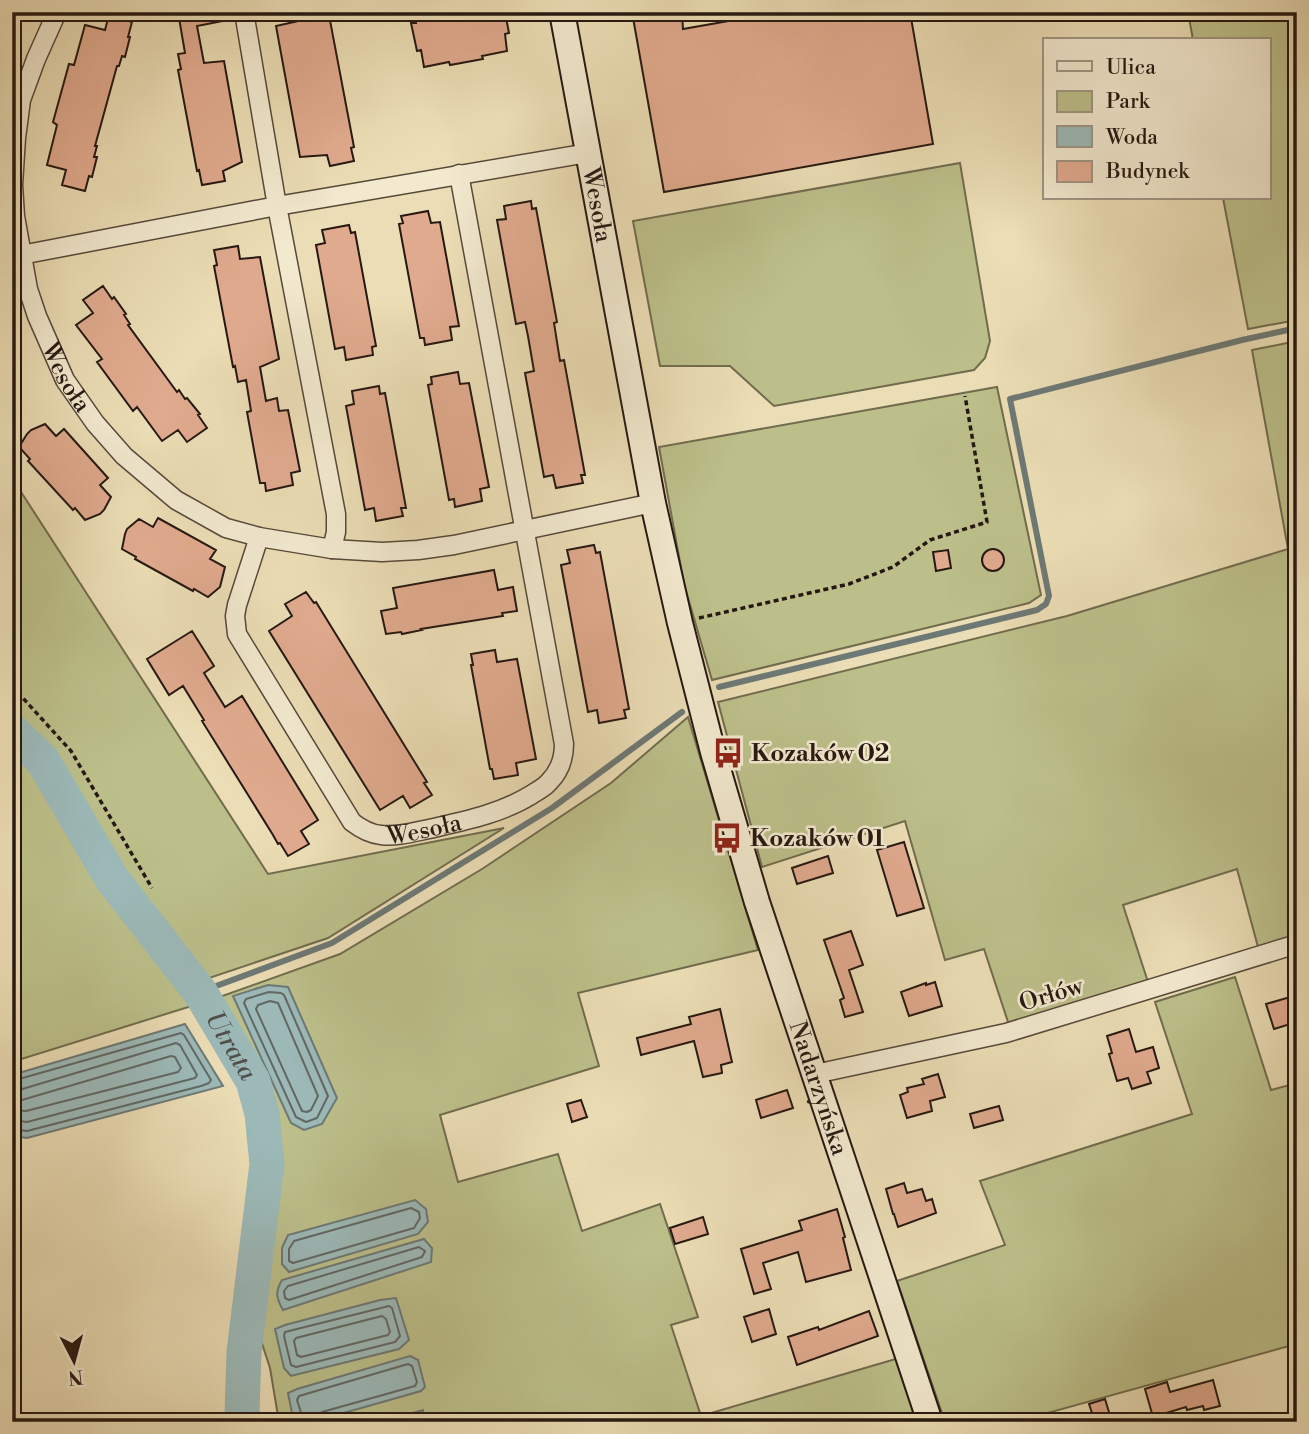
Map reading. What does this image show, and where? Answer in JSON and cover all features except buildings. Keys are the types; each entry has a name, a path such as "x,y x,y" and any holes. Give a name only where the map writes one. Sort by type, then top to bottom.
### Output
{"street":[{"name":"Wesoła","path":"57,12 17,99 13,185 15,216 28,289 65,380 95,423 124,456 176,500 226,528 259,537 332,549 382,552 454,545 653,503"},
{"path":"244,12 277,206 336,514 332,549"},
{"name":"Wesoła","path":"562,12 653,503 713,752"},
{"name":"Wesoła","path":"21,255 277,206 588,153"},
{"name":"Wesoła","path":"259,537 237,605 237,634 352,822 370,833 384,836 401,834 471,820 501,810 547,785 564,757 564,744 459,174"},
{"name":"Nadarzyńska","path":"713,752 757,902 930,1422"},
{"name":"Orłów","path":"815,1074 1006,1033 1297,944"}],"path":[{"path":"680,623 849,584 893,567 930,540 987,522 965,396"},
{"path":"12,686 71,751 152,888"}],"green space":[{"path":"1188,12 1297,12 1297,320 1248,329 1223,200 1270,200 1270,38 1193,38"},
{"path":"960,163 990,341 985,358 974,370 774,406 730,366 660,366 633,221"},
{"path":"1297,341 1297,935 1258,947 1237,869 1123,905 1148,982 1009,1025 984,949 945,960 905,821 762,867 718,702 1067,616 1288,549 1252,350"},
{"path":"997,387 1041,595 1029,603 712,680 684,584 659,447"},
{"path":"12,478 268,874 504,828 328,938 203,980 214,999 12,1062"},
{"path":"688,717 758,950 578,993 599,1066 440,1115 458,1182 558,1154 582,1231 660,1204 698,1317 671,1325 701,1416 899,1358 918,1422 279,1422 270,1368 255,1322 269,1228 274,1164 268,1092 251,1054 214,999 340,954 482,869 611,783"},
{"path":"1235,977 1271,1090 1297,1083 1297,1373 1289,1346 1015,1422 945,1422 897,1281 1005,1245 980,1181 1192,1114 1155,1002"},
{"path":"1297,1411 1297,1422 1254,1422"}],"water":[{"path":"268,985 288,987 337,1098 322,1124 304,1130 291,1123 233,996"},
{"path":"185,1024 223,1086 27,1138 12,1136 12,1075"},
{"path":"415,1200 426,1209 428,1222 418,1234 289,1272 282,1264 282,1248 288,1235"},
{"path":"424,1239 432,1248 431,1262 283,1310 279,1302 277,1292 282,1280"},
{"path":"396,1298 409,1340 399,1349 291,1376 284,1368 275,1329"},
{"path":"410,1356 418,1360 425,1387 421,1391 312,1422 298,1422 292,1413 288,1393"},
{"path":"423,1410 424,1422 382,1422"}],"waterway":[{"path":"719,687 1037,610 1046,604 1049,596 1010,399 1297,328"},
{"path":"200,992 332,943 552,808 682,712"},
{"name":"Utrata","path":"12,731 43,761 112,879 200,992 253,1081 262,1114 267,1164 244,1352 242,1412 245,1422"}],"place":[{"name":"Kozaków 02","path":"728,753"},
{"name":"Kozaków 01","path":"727,838"}]}
